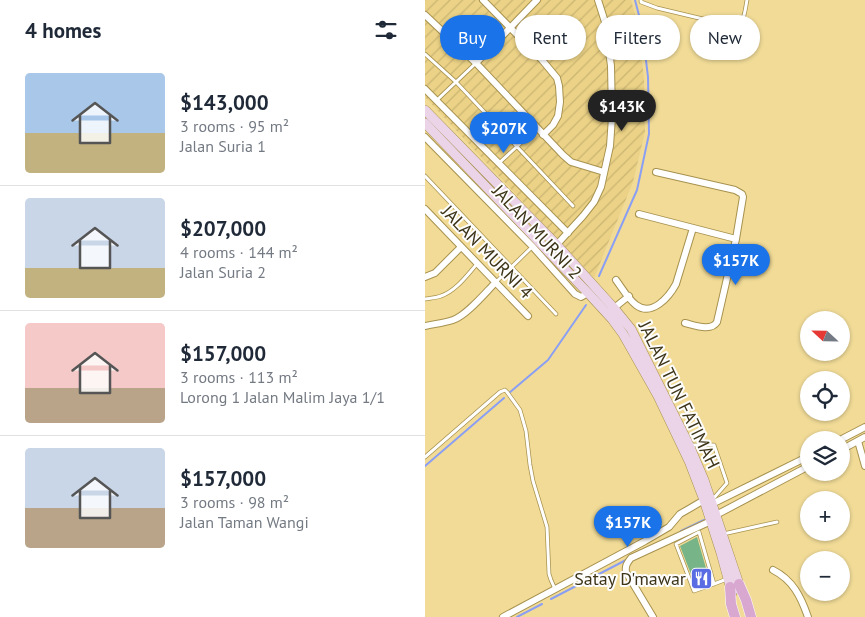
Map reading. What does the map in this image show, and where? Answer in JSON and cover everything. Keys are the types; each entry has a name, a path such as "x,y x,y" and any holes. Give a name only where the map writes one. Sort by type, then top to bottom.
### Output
{"main road":[{"name":"JALAN TUN FATIMAH","path":"425,110 441,133 612,319 627,341 657,396 709,502"},
{"name":"JALAN TUN FATIMAH","path":"428,125 441,133 557,245 615,308 631,329 689,445 704,480 732,583 747,617"},
{"path":"427,142 432,135 428,125"},
{"name":"JALAN TUN FATIMAH","path":"713,518 722,534 739,617"},
{"path":"732,583 731,604 735,617"},
{"path":"732,583 746,600 751,617"}],"street":[{"path":"483,0 542,60 557,78 560,102 558,116 553,126 543,135"},
{"path":"476,63 537,0"},
{"path":"550,252 594,202 601,188 610,146 612,117 611,66 605,22 598,0"},
{"path":"425,15 476,63 563,155 571,162 604,172"},
{"path":"425,89 568,233"},
{"path":"427,142 441,133"},
{"name":"JALAN MURNI 2","path":"427,142 532,246 575,294 581,297 588,293"},
{"path":"656,172 735,190 742,194 743,197 736,239 717,322 712,327 685,323"},
{"name":"JALAN MURNI 4","path":"426,213 528,316"},
{"path":"639,214 736,239"},
{"path":"616,280 635,304 641,308 654,308 672,292 676,284 693,228"},
{"path":"425,277 435,273 461,247"},
{"path":"425,326 453,321 458,318 479,301 496,282"},
{"path":"615,308 629,296"},
{"path":"850,435 865,427"},
{"path":"850,445 865,437"},
{"path":"858,441 865,466"},
{"path":"503,617 669,527 680,514 687,510 709,502 800,460"},
{"path":"653,617 626,572 625,567 631,558 713,518 800,471"},
{"path":"773,570 783,575 795,587 808,617"}],"lane":[{"path":"641,0 641,2 657,8 735,26 741,22 747,0"},
{"path":"425,54 456,82 573,206"},
{"path":"437,101 476,63"},
{"path":"499,163 537,128"},
{"path":"425,176 556,314"},
{"path":"496,282 532,246"},
{"path":"425,298 448,293 477,263"},
{"path":"425,457 500,392 505,390 507,392 520,410 526,430 533,481 547,527 549,574 556,589"},
{"path":"689,445 714,445 727,483 709,502"},
{"path":"722,534 777,522"},
{"path":"714,584 699,532 676,544 694,591 714,584 732,583"}],"shaded area":[{"path":"425,0 631,0 635,15 596,15 596,60 642,60 645,132 633,182 594,278 425,97"}],"building":[{"path":"697,537 710,582 696,587 680,546"}],"waterway":[{"path":"599,276 637,190 649,134 648,77 642,27 635,0"},
{"path":"509,393 548,360 586,305"},
{"path":"425,466 504,398"},
{"path":"681,531 704,520"},
{"path":"551,599 626,560"},
{"path":"517,617 542,604"}],"place":[{"name":"Satay D'mawar","path":"702,579"}]}
